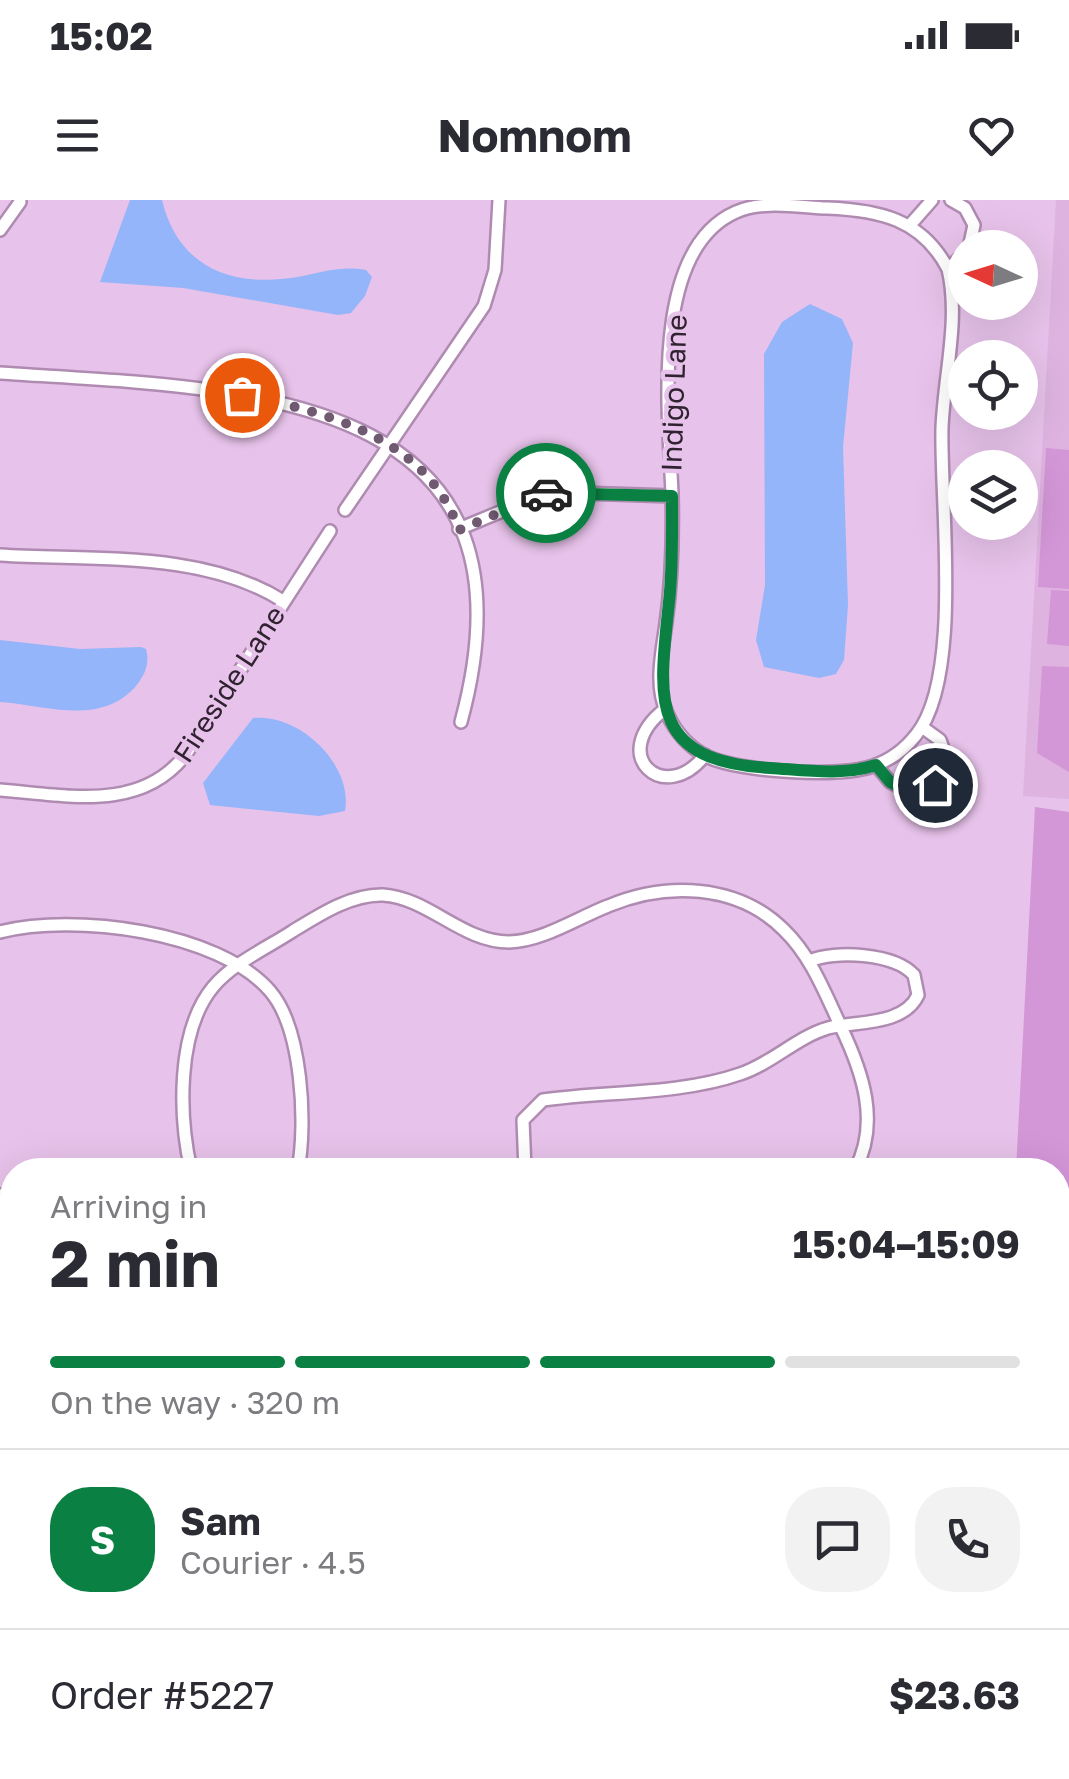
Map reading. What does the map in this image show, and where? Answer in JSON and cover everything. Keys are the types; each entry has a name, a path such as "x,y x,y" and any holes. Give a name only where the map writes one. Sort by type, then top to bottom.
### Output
{"street":[{"path":"345,510 393,446 484,306 495,270 498,200"},
{"path":"932,200 910,224 934,245 948,268"},
{"path":"951,200 964,208 973,230"},
{"path":"0,230 20,202"},
{"name":"Indigo Lane","path":"665,709 660,669 672,562 668,392 676,304 686,264 712,227 755,206 832,204 888,215 910,224"},
{"path":"704,756 678,776 663,777 648,770 639,754 639,738 649,722 665,709 684,738 704,756 736,766 843,772 876,765 899,752 922,727 936,689 946,596 940,484 952,320"},
{"path":"0,374 242,395 330,418 393,446 430,480 459,530 470,565 475,622 473,669 461,722"},
{"path":"459,530 548,492 672,496"},
{"name":"Fireside Lane","path":"0,790 101,796 138,792 174,770 330,531"},
{"path":"0,555 207,569 243,578 283,601"},
{"path":"876,765 890,782 907,791 935,785 946,757 940,740 922,727"},
{"path":"189,1158 185,1126 193,1028 210,990 240,965 337,907 372,895 407,900 464,931 503,942 532,938 639,893 668,889 694,889 746,905 783,928 808,960 841,1026 870,1114 866,1148 861,1158"},
{"path":"0,932 48,925 96,926 194,947 240,965 272,993 291,1035 302,1130 299,1158"},
{"path":"526,1158 524,1120 543,1100 721,1080 756,1067 818,1032 862,1025 910,1007 918,995 914,975 901,964 835,954 808,960"}],"shaded area":[{"path":"1056,200 1069,200 1069,799 1023,796"},
{"path":"1046,448 1069,450 1069,589 1038,587"},
{"path":"1051,590 1069,591 1069,646 1047,644"},
{"path":"1042,666 1069,667 1069,772 1037,753"},
{"path":"1035,807 1069,812 1069,1158 1017,1158"}],"water":[{"path":"130,200 162,200 170,224 196,258 233,276 278,279 349,269 366,270 372,277 365,296 351,313 338,315 183,288 100,282"},
{"path":"810,304 842,319 853,343 843,447 848,605 844,660 836,674 819,678 764,667 756,640 765,585 764,354 782,322"},
{"path":"0,640 80,649 141,647 146,649 147,664 136,686 122,699 106,706 72,711 0,702"},
{"path":"253,718 288,724 319,745 340,776 345,811 319,816 210,805 203,783"}],"way so far":[{"path":"242,395 330,418 385,440 423,470 456,519 459,530 546,493"}],"route":[{"path":"546,493 574,490 672,496 672,562 661,691 668,714 692,747 704,756 736,766 843,772 876,765 898,788 916,792 935,785"}]}
